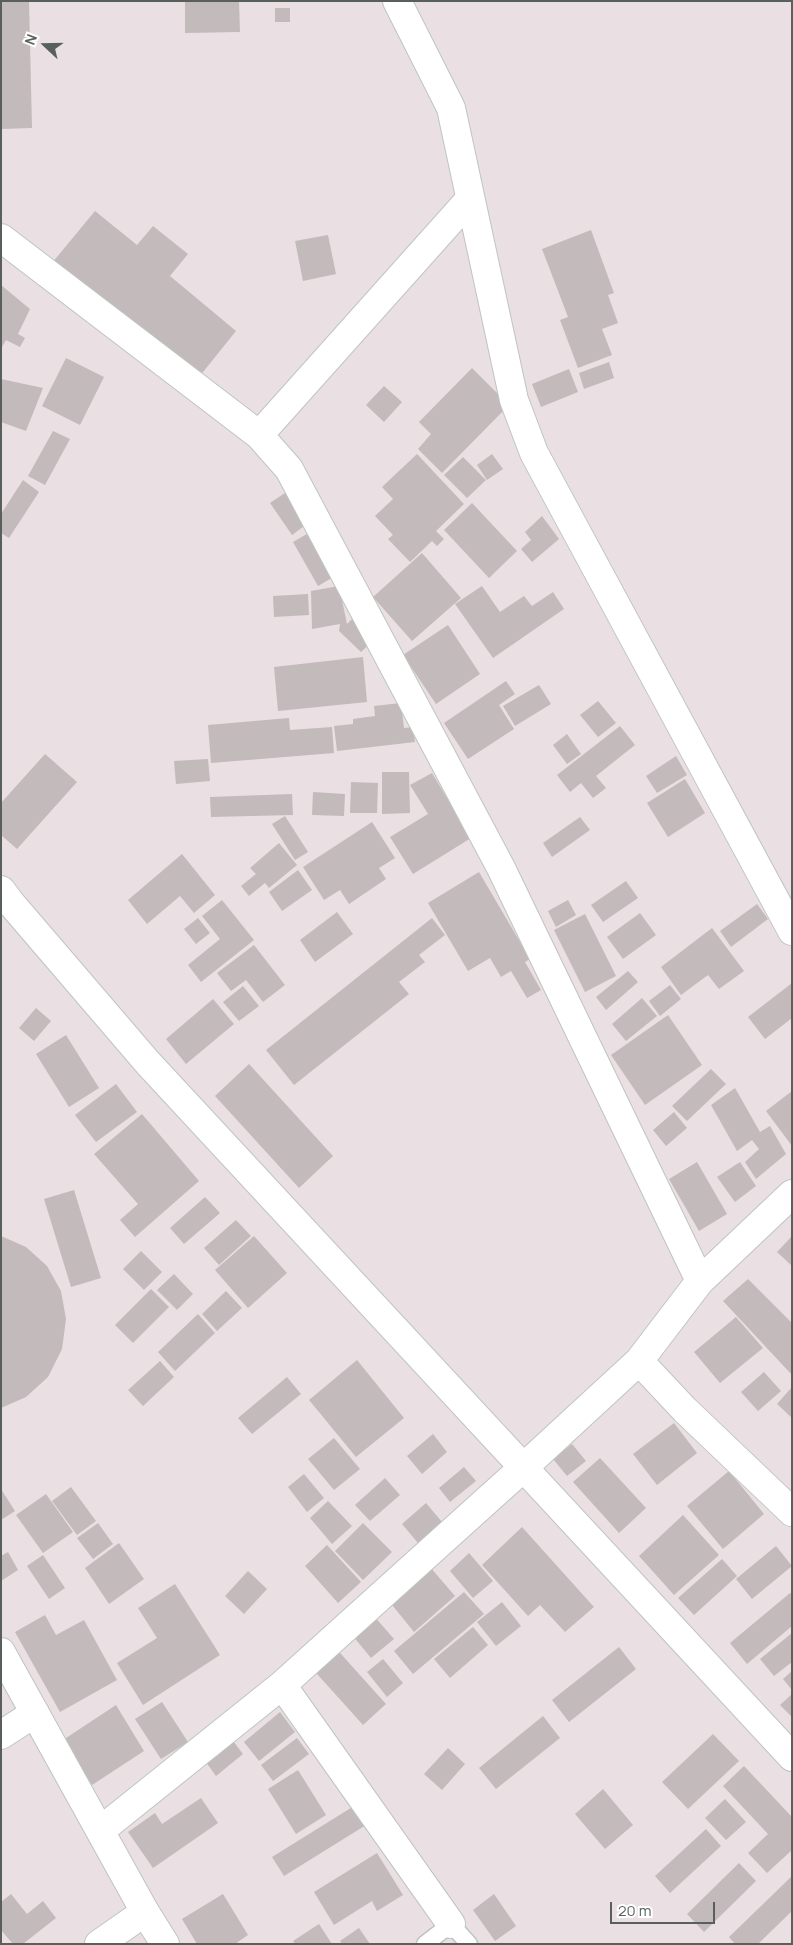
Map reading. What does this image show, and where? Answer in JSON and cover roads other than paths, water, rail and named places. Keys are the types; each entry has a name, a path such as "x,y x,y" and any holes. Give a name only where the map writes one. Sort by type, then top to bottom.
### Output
{"street":[{"path":"397,1 451,108 514,400 534,453 792,931"},
{"path":"260,435 470,199"},
{"path":"1,238 260,435 289,469 501,868 700,1281"},
{"path":"1,890 148,1063 792,1757"},
{"path":"101,1830 282,1685 524,1467 639,1361 700,1281 792,1194"},
{"path":"639,1361 685,1410 792,1512"},
{"path":"1,1652 145,1912 165,1944"},
{"path":"282,1685 460,1934"},
{"path":"1,1735 35,1713"},
{"path":"99,1944 145,1912"}],"lane":[{"path":"425,1944 460,1934"}]}
